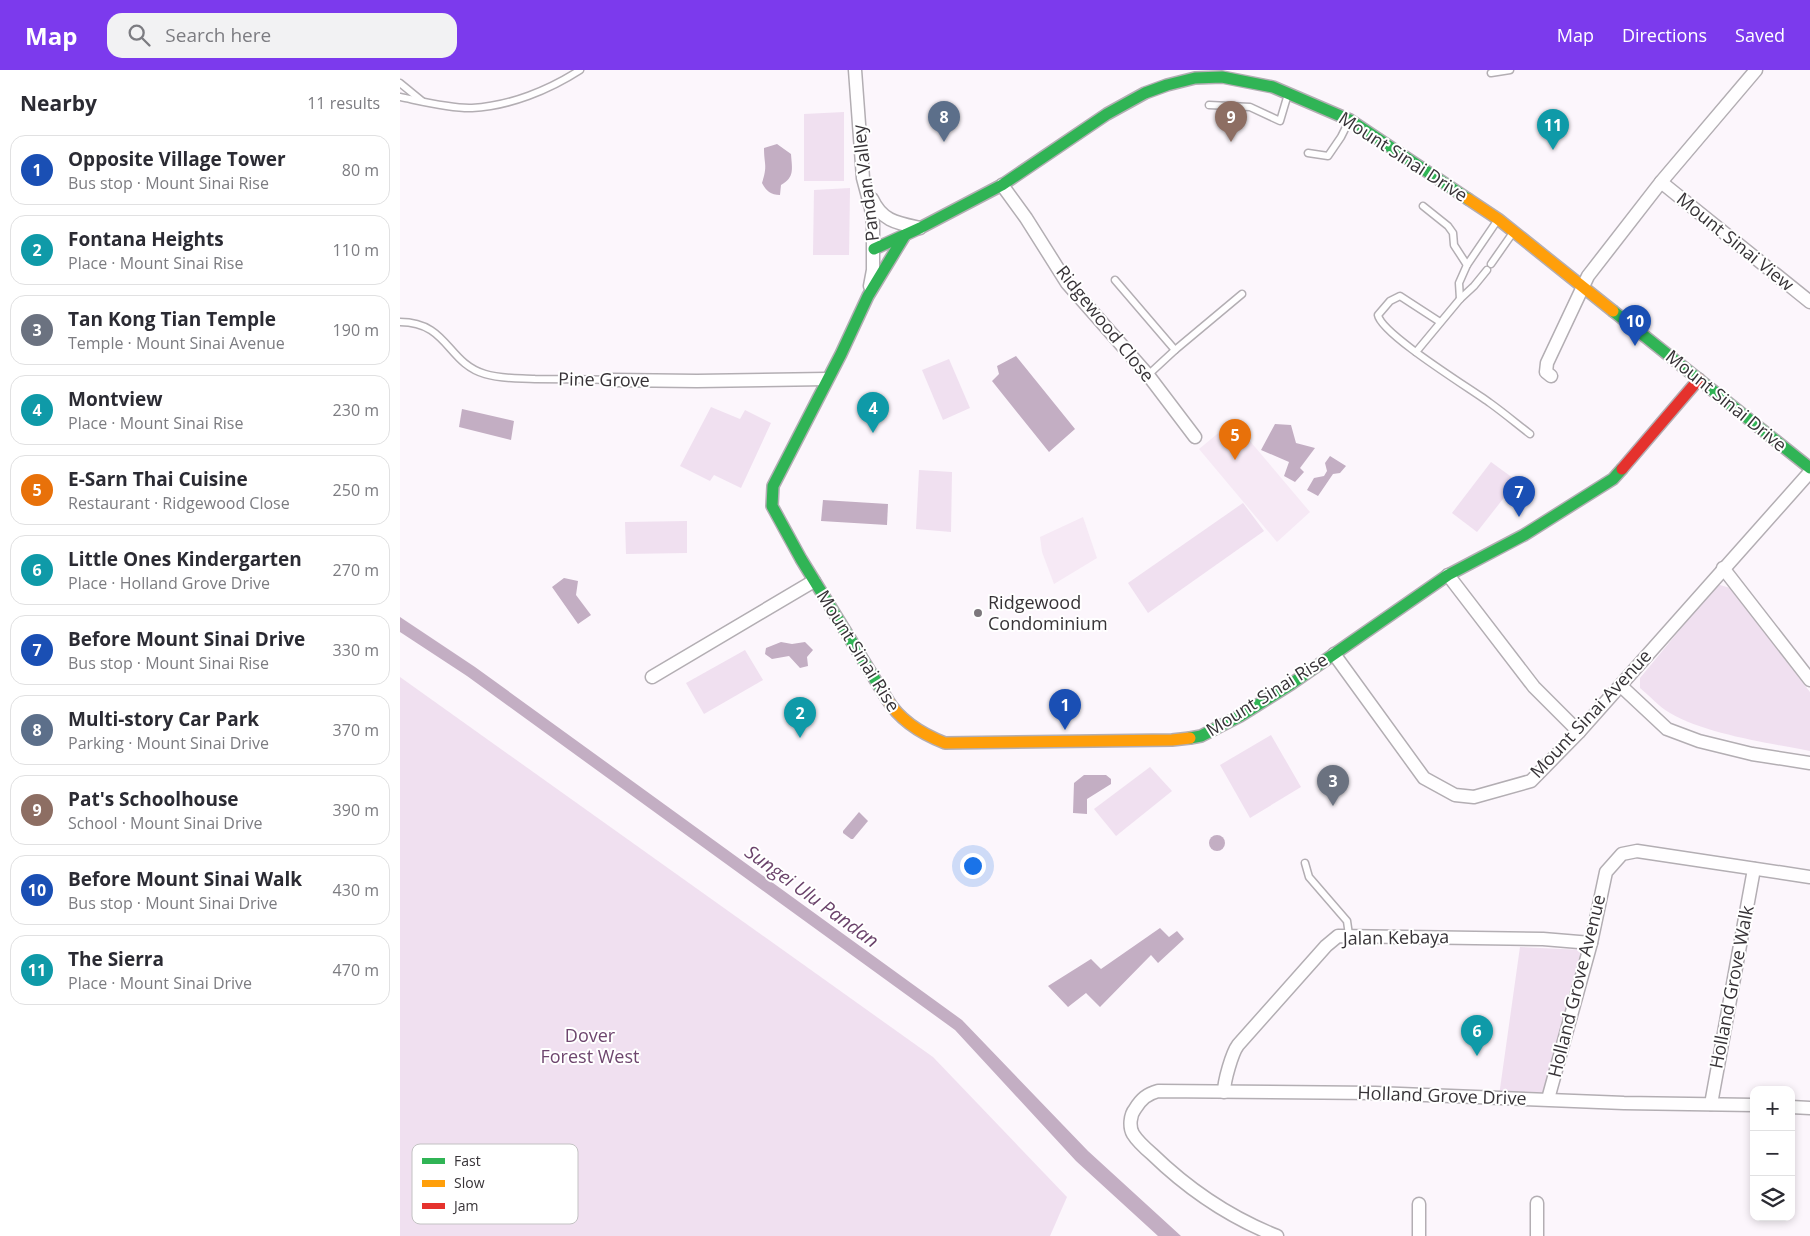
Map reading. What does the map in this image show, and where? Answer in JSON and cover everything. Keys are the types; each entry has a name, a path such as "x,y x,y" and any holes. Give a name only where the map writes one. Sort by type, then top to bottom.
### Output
{"street":[{"name":"Pandan Valley","path":"854,70 863,178 871,208 874,249 874,270 868,296"},
{"path":"1551,376 1546,372 1547,363 1588,276 1661,182 1756,70"},
{"name":"Mount Sinai Drive","path":"874,249 906,235 1002,185 1107,114 1145,93 1195,78 1222,76 1273,86 1350,120 1514,230 1810,470"},
{"path":"863,178 878,210 898,223 920,228"},
{"name":"Mount Sinai View","path":"1661,182 1810,302"},
{"name":"Ridgewood Close","path":"1002,185 1068,282 1148,375 1195,437"},
{"path":"868,296 906,235"},
{"name":"Mount Sinai Rise","path":"868,296 841,354 773,486 771,502 801,560 893,709 905,722 933,739 945,743 1053,746 1172,740 1201,736 1240,716 1284,688 1448,575 1524,535 1613,479 1699,379"},
{"name":"Pine Grove","path":"612,380 827,379"},
{"name":"Mount Sinai Avenue","path":"1334,654 1424,778 1455,795 1474,797 1532,781 1621,686 1810,470"},
{"path":"1724,568 1810,680"},
{"path":"1448,575 1534,686 1579,732"},
{"name":"Mount Sinai Rise","path":"652,676 814,581"},
{"path":"1621,686 1667,729 1699,741 1752,754 1810,763"},
{"name":"Holland Grove Avenue","path":"1548,1099 1590,943 1606,872 1622,854 1636,852 1754,869"},
{"path":"1754,869 1810,877"},
{"name":"Holland Grove Walk","path":"1710,1104 1754,869"},
{"name":"Jalan Kebaya","path":"1224,1092 1233,1052 1238,1045 1326,946 1338,936 1543,939 1590,943"},
{"name":"Holland Grove Drive","path":"1277,1236 1264,1231 1199,1193 1164,1166 1139,1141 1132,1133 1132,1114 1146,1094 1158,1090 1375,1093 1624,1103 1750,1105"},
{"path":"1795,1107 1810,1108"},
{"path":"1537,1203 1538,1236"},
{"path":"1419,1204 1419,1236"}],"lane":[{"path":"400,97 472,108 502,103 537,93 565,80 580,70"},
{"path":"1491,73 1510,70"},
{"path":"400,83 423,102"},
{"path":"1209,105 1250,107 1280,121 1289,93"},
{"path":"1308,153 1328,156 1341,138 1350,120"},
{"path":"1423,206 1448,226 1453,233 1454,245 1467,265"},
{"path":"1460,299 1459,283 1467,265 1498,219"},
{"path":"1416,352 1460,299 1474,286 1514,230"},
{"path":"1115,280 1175,350"},
{"path":"1148,375 1242,294"},
{"path":"1440,322 1400,296 1390,301 1378,315 1381,324 1416,352 1491,403 1530,434"},
{"name":"Pine Grove","path":"400,322 419,323 434,331 463,361 485,374 505,378 612,380"},
{"path":"1305,862 1309,877 1347,921 1349,935"}],"shaded area":[{"path":"777,144 791,154 792,164 791,176 781,185 780,195 769,192 762,183 765,168 764,148"},
{"path":"1016,356 1075,429 1049,452 992,381 999,374 997,366"},
{"path":"462,409 514,421 511,440 459,427"},
{"path":"1233,421 1310,512 1277,542 1199,449"},
{"path":"1275,424 1291,425 1296,443 1315,448 1300,468 1304,472 1295,482 1284,476 1289,462 1261,450"},
{"path":"1330,456 1346,466 1340,473 1333,474 1318,496 1307,490 1314,478 1324,476 1327,471 1325,463"},
{"path":"823,500 888,504 887,525 821,521"},
{"path":"1083,517 1097,558 1054,584 1042,552 1040,537"},
{"path":"564,578 578,581 576,595 591,615 578,624 552,587"},
{"path":"400,617 475,667 962,1020 1088,1151 1181,1236 1158,1236 1076,1161 955,1030 467,676 400,632"},
{"path":"781,642 792,644 805,642 813,650 807,657 808,666 800,668 789,656 772,659 765,654 766,648"},
{"path":"1084,775 1106,775 1111,779 1111,784 1087,799 1087,814 1073,813 1074,783"},
{"path":"859,812 868,821 851,839 843,831"},
{"path":"1217,835 1223,837 1225,843 1223,849 1217,851 1211,849 1209,843 1211,837"},
{"path":"1160,928 1169,937 1177,931 1184,939 1158,963 1151,955 1100,1007 1086,993 1068,1007 1048,986 1091,959 1101,969"}],"green space":[{"path":"844,112 844,181 804,181 804,114"},
{"path":"850,188 849,255 813,255 814,190"},
{"path":"949,359 970,408 943,420 922,370"},
{"path":"711,407 740,419 745,410 771,423 741,488 714,475 710,481 680,466"},
{"path":"1491,462 1517,481 1477,532 1452,513"},
{"path":"919,470 952,472 951,532 916,529"},
{"path":"1243,503 1264,531 1148,613 1128,583"},
{"path":"687,521 687,553 626,554 625,522"},
{"path":"1720,585 1730,588 1810,692 1810,751 1738,737 1701,727 1666,711 1640,688 1640,678 1716,586"},
{"path":"745,650 763,680 704,714 686,683"},
{"name":"Dover Forest West","path":"400,677 933,1057 1067,1197 1050,1236 400,1236"},
{"path":"1271,735 1301,787 1250,818 1220,765"},
{"path":"1150,767 1172,791 1116,836 1094,809"},
{"path":"1520,947 1583,950 1545,1105 1498,1103"}],"traffic: fast":[{"path":"874,249 920,228 1002,185 1107,114 1145,93 1195,78 1222,77 1273,87 1350,120 1468,199"},
{"path":"887,699 801,559 772,506 773,486 841,354 868,296 905,235"},
{"path":"1613,311 1810,468"},
{"path":"1190,738 1201,736 1240,716 1291,684 1448,575 1524,535 1613,479 1622,469"}],"traffic: slow":[{"path":"1468,199 1498,219 1613,311"},
{"path":"887,699 898,714 912,726 945,743 1172,740 1190,738"}],"traffic: jam":[{"path":"1622,469 1699,379"}],"place":[{"name":"Multi-story Car Park","path":"944,142"},
{"name":"Pat's Schoolhouse","path":"1231,142"},
{"name":"The Sierra","path":"1553,150"},
{"name":"Before Mount Sinai Walk","path":"1635,346"},
{"name":"Montview","path":"873,433"},
{"name":"E-Sarn Thai Cuisine","path":"1235,460"},
{"name":"Before Mount Sinai Drive","path":"1519,517"},
{"name":"Ridgewood Condominium","path":"978,613"},
{"name":"Opposite Village Tower","path":"1065,730"},
{"name":"Fontana Heights","path":"800,738"},
{"name":"Tan Kong Tian Temple","path":"1333,806"},
{"name":"Little Ones Kindergarten","path":"1477,1056"}],"water label":[{"name":"Sungei Ulu Pandan","path":"812,896"}]}
